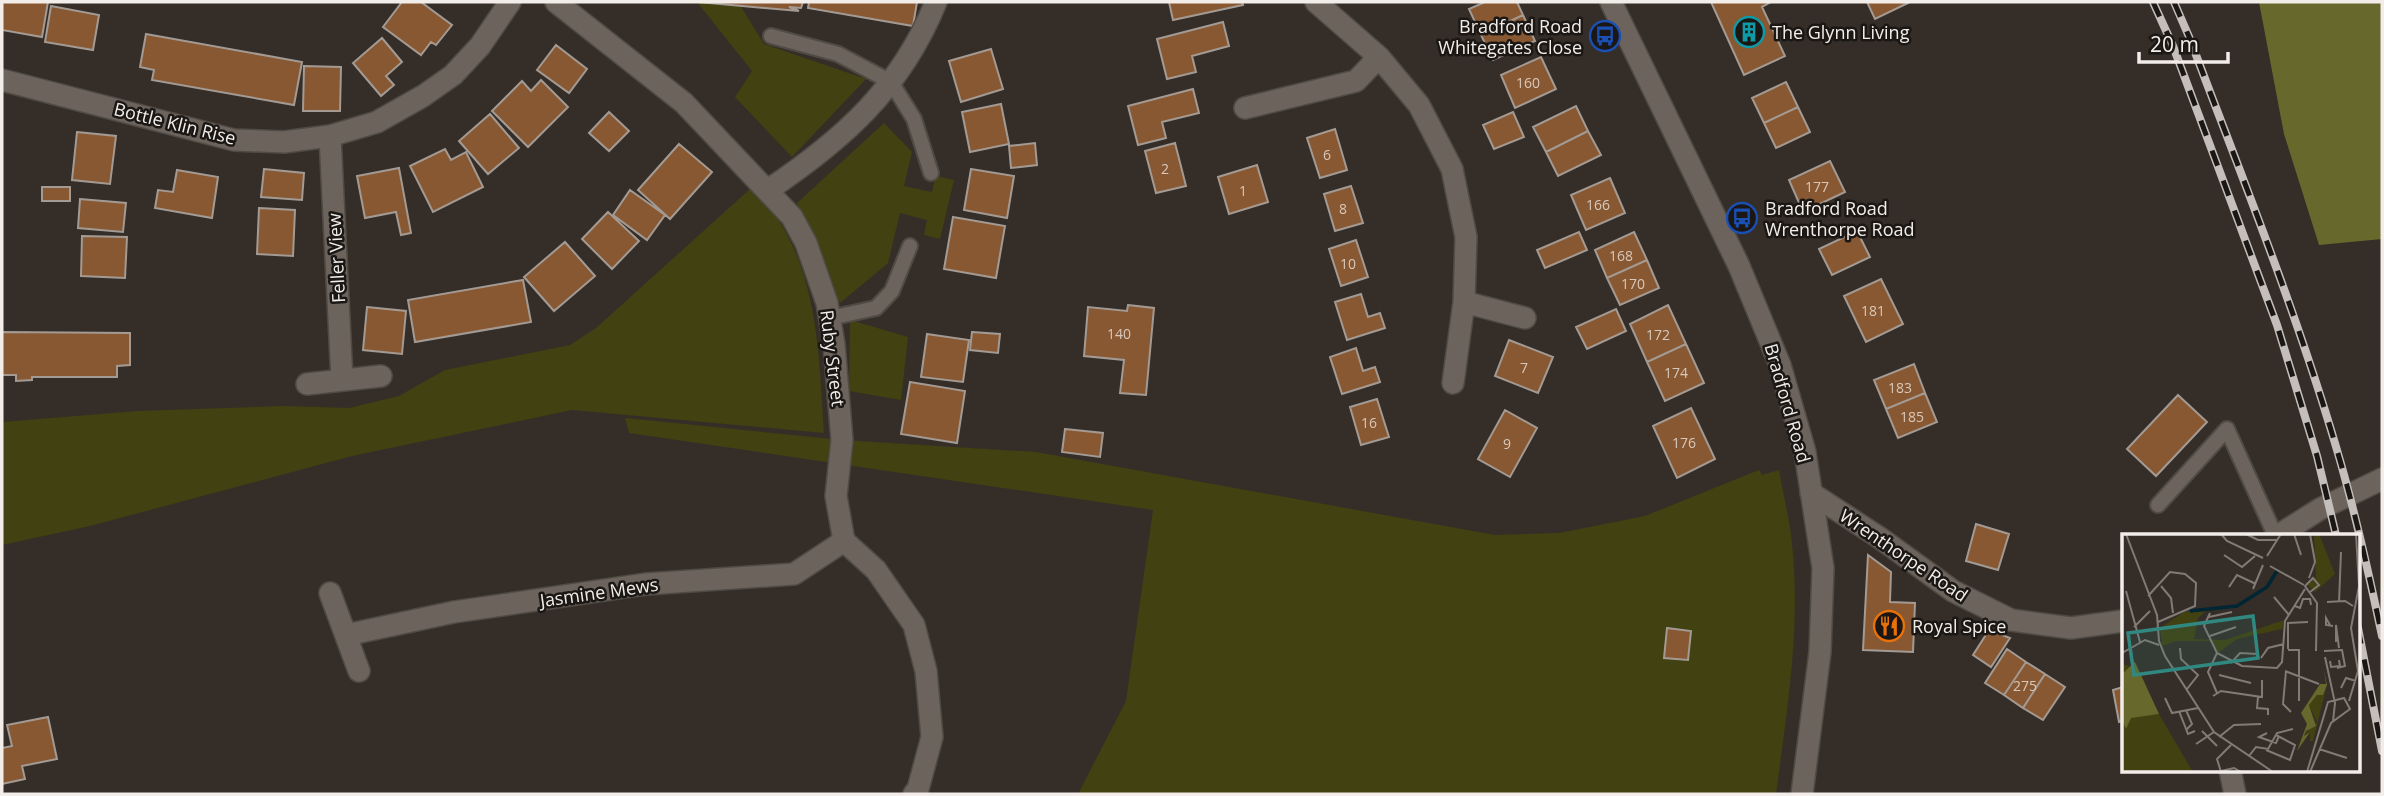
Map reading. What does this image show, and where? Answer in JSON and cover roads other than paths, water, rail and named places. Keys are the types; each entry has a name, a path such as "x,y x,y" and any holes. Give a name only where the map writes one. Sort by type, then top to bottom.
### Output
{"street":[{"name":"Bottle Klin Rise","path":"2,80 234,140 284,142 330,136 377,121 423,96 453,75 480,46 510,2"},
{"name":"Ruby Street","path":"556,2 684,103 792,217 806,243 830,318 842,440 836,496 844,541"},
{"path":"768,190 835,142 861,117 916,47 936,2"},
{"path":"1316,2 1380,57 1419,105 1452,169 1466,237 1464,302 1453,383"},
{"name":"Bradford Road","path":"1611,2 1739,266 1780,365 1805,452 1823,568 1820,652 1802,794"},
{"path":"1245,108 1356,81 1380,57"},
{"name":"Feller View","path":"330,136 342,380"},
{"path":"1464,302 1525,318"},
{"path":"307,384 381,376"},
{"path":"2279,534 2320,509 2382,479"},
{"name":"Wrenthorpe Road","path":"1811,493 1881,538 1953,591 2011,620 2071,628 2122,621"},
{"path":"844,541 876,570 914,625 926,671 932,737 918,789 914,794"},
{"name":"Jasmine Mews","path":"346,635 454,612 646,584 794,574 844,541"},
{"path":"330,593 359,671"},
{"path":"2230,772 2235,794"}],"lane":[{"path":"771,36 838,54 891,82 914,119 931,173"},
{"path":"830,318 876,308 892,292 910,246"},
{"path":"2158,505 2227,429 2277,534"}],"railway":[{"path":"2153,2 2173,46 2277,325 2317,456 2336,534"},
{"path":"2174,2 2304,346 2337,450 2359,534"},
{"path":"2360,537 2382,636"},
{"path":"2360,638 2382,751"}],"place":[{"name":"The Glynn Living","path":"1749,32"},
{"name":"Bradford Road Whitegates Close","path":"1605,36"},
{"name":"Bradford Road Wrenthorpe Road","path":"1742,218"},
{"name":"Royal Spice","path":"1889,626"}]}
